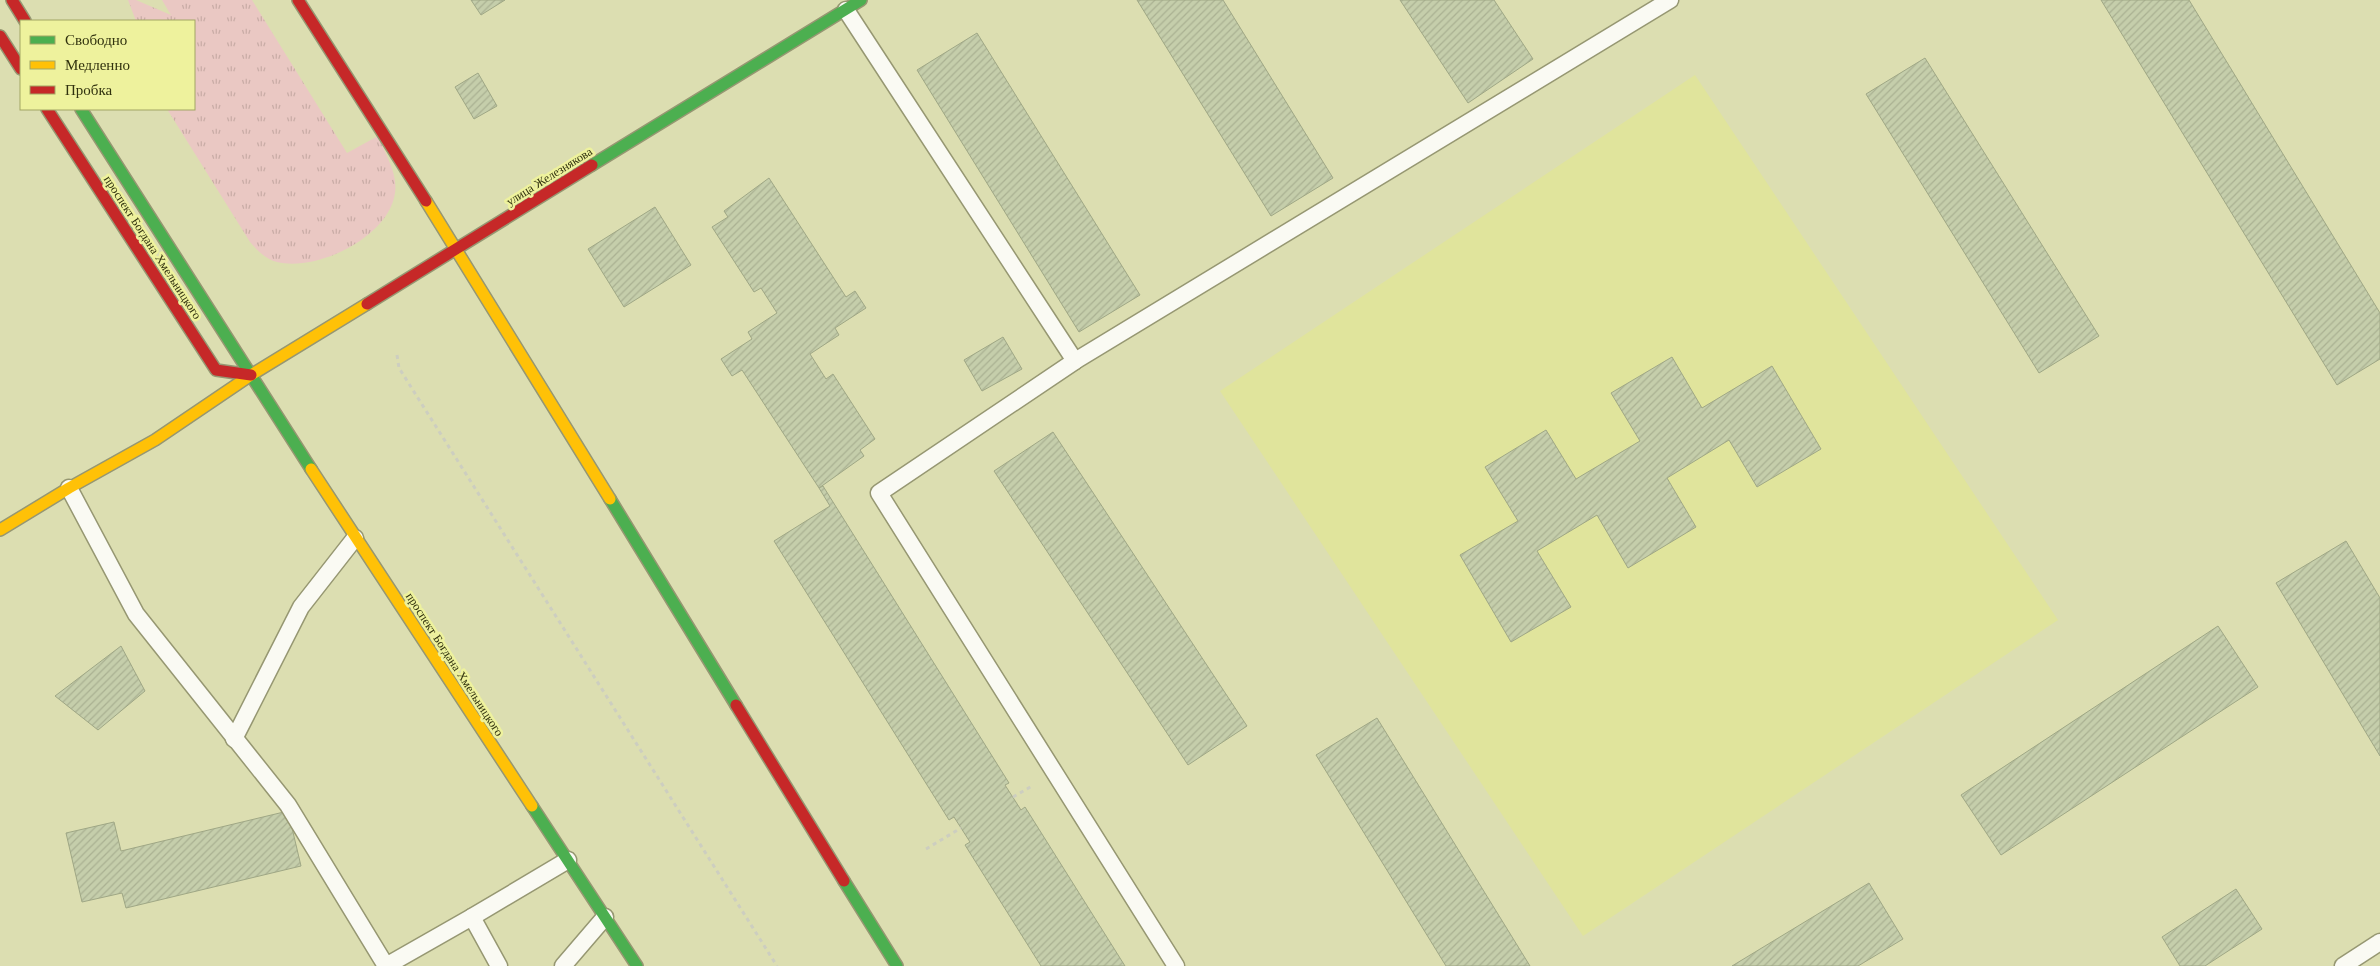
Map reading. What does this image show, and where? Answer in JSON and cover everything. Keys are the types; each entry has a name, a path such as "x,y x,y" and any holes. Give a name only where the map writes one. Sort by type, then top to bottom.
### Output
{"street":[{"path":"12,0 24,20"},
{"path":"298,0 456,249 897,966"},
{"name":"улица Железнякова","path":"0,530 69,488 155,440 251,375 862,0"},
{"path":"0,36 20,67"},
{"name":"проспект Богдана Хмельницкого","path":"48,110 216,370 251,375"},
{"name":"проспект Богдана Хмельницкого","path":"82,110 356,538 637,966"}],"lane":[{"path":"1176,966 879,493 1075,361 1670,0"},
{"path":"846,10 1075,361"},
{"path":"69,488 136,614 288,805 386,966 568,860"},
{"path":"234,739 301,607 356,538"},
{"path":"472,917 499,966"},
{"path":"563,966 605,917"},
{"path":"2343,966 2380,942"}],"path":[{"path":"397,355 400,368 777,966"},
{"path":"926,849 961,828"}],"shaded area":[{"path":"1695,75 2058,620 1583,936 1220,391"}],"green space":[{"path":"128,0 136,0 171,15 162,0 252,0 347,153 378,136 395,178 395,193 390,209 380,224 366,237 349,248 311,262 293,264 277,262 262,254 250,242 168,110 195,110 195,20 136,20"}],"building":[{"path":"471,0 505,0 481,15"},
{"path":"1137,0 1223,0 1333,178 1271,216"},
{"path":"1400,0 1494,0 1533,59 1468,103"},
{"path":"2101,0 2189,0 2380,313 2380,359 2337,385"},
{"path":"977,33 1140,295 1079,332 917,70"},
{"path":"1925,58 2099,336 2039,373 1866,94"},
{"path":"478,73 497,106 474,119 455,87"},
{"path":"769,178 846,297 855,291 866,308 835,328 839,335 810,354 826,379 833,374 875,439 860,450 864,456 819,488 742,370 732,376 721,359 752,339 748,332 777,313 761,288 754,292 712,227 728,217 724,211"},
{"path":"655,207 691,265 624,307 588,249"},
{"path":"1003,337 1022,369 982,391 964,360"},
{"path":"1672,357 1702,408 1772,366 1821,449 1757,487 1729,440 1667,478 1696,527 1628,568 1597,515 1537,551 1571,607 1511,642 1460,555 1518,521 1485,467 1546,430 1576,479 1640,441 1611,393"},
{"path":"1053,432 1247,726 1188,765 994,471"},
{"path":"823,486 1009,783 1005,785 1021,810 1025,807 1125,966 1041,966 965,845 970,842 954,817 949,820 774,541 830,506 819,488"},
{"path":"2346,541 2380,598 2380,756 2276,583"},
{"path":"2218,626 2258,687 2001,855 1961,795"},
{"path":"121,646 145,691 98,730 55,696"},
{"path":"1377,718 1530,966 1446,966 1316,755"},
{"path":"288,811 301,866 126,908 122,893 82,902 66,833 114,822 121,851"},
{"path":"1869,883 1903,939 1858,966 1732,966"},
{"path":"2236,889 2262,929 2205,966 2180,966 2162,937"}],"traffic: fast":[{"path":"592,165 861,0"},
{"path":"82,110 311,469"},
{"path":"610,499 736,705"},
{"path":"532,806 637,966"},
{"path":"844,881 897,966"}],"traffic: slow":[{"path":"426,201 610,499"},
{"path":"0,530 69,488 155,440 251,375 367,304"},
{"path":"311,469 532,806"}],"traffic: jam":[{"path":"12,0 24,20"},
{"path":"298,0 426,201"},
{"path":"0,36 20,67"},
{"path":"48,110 216,370 251,375"},
{"path":"367,304 592,165"},
{"path":"736,705 844,881"}]}
